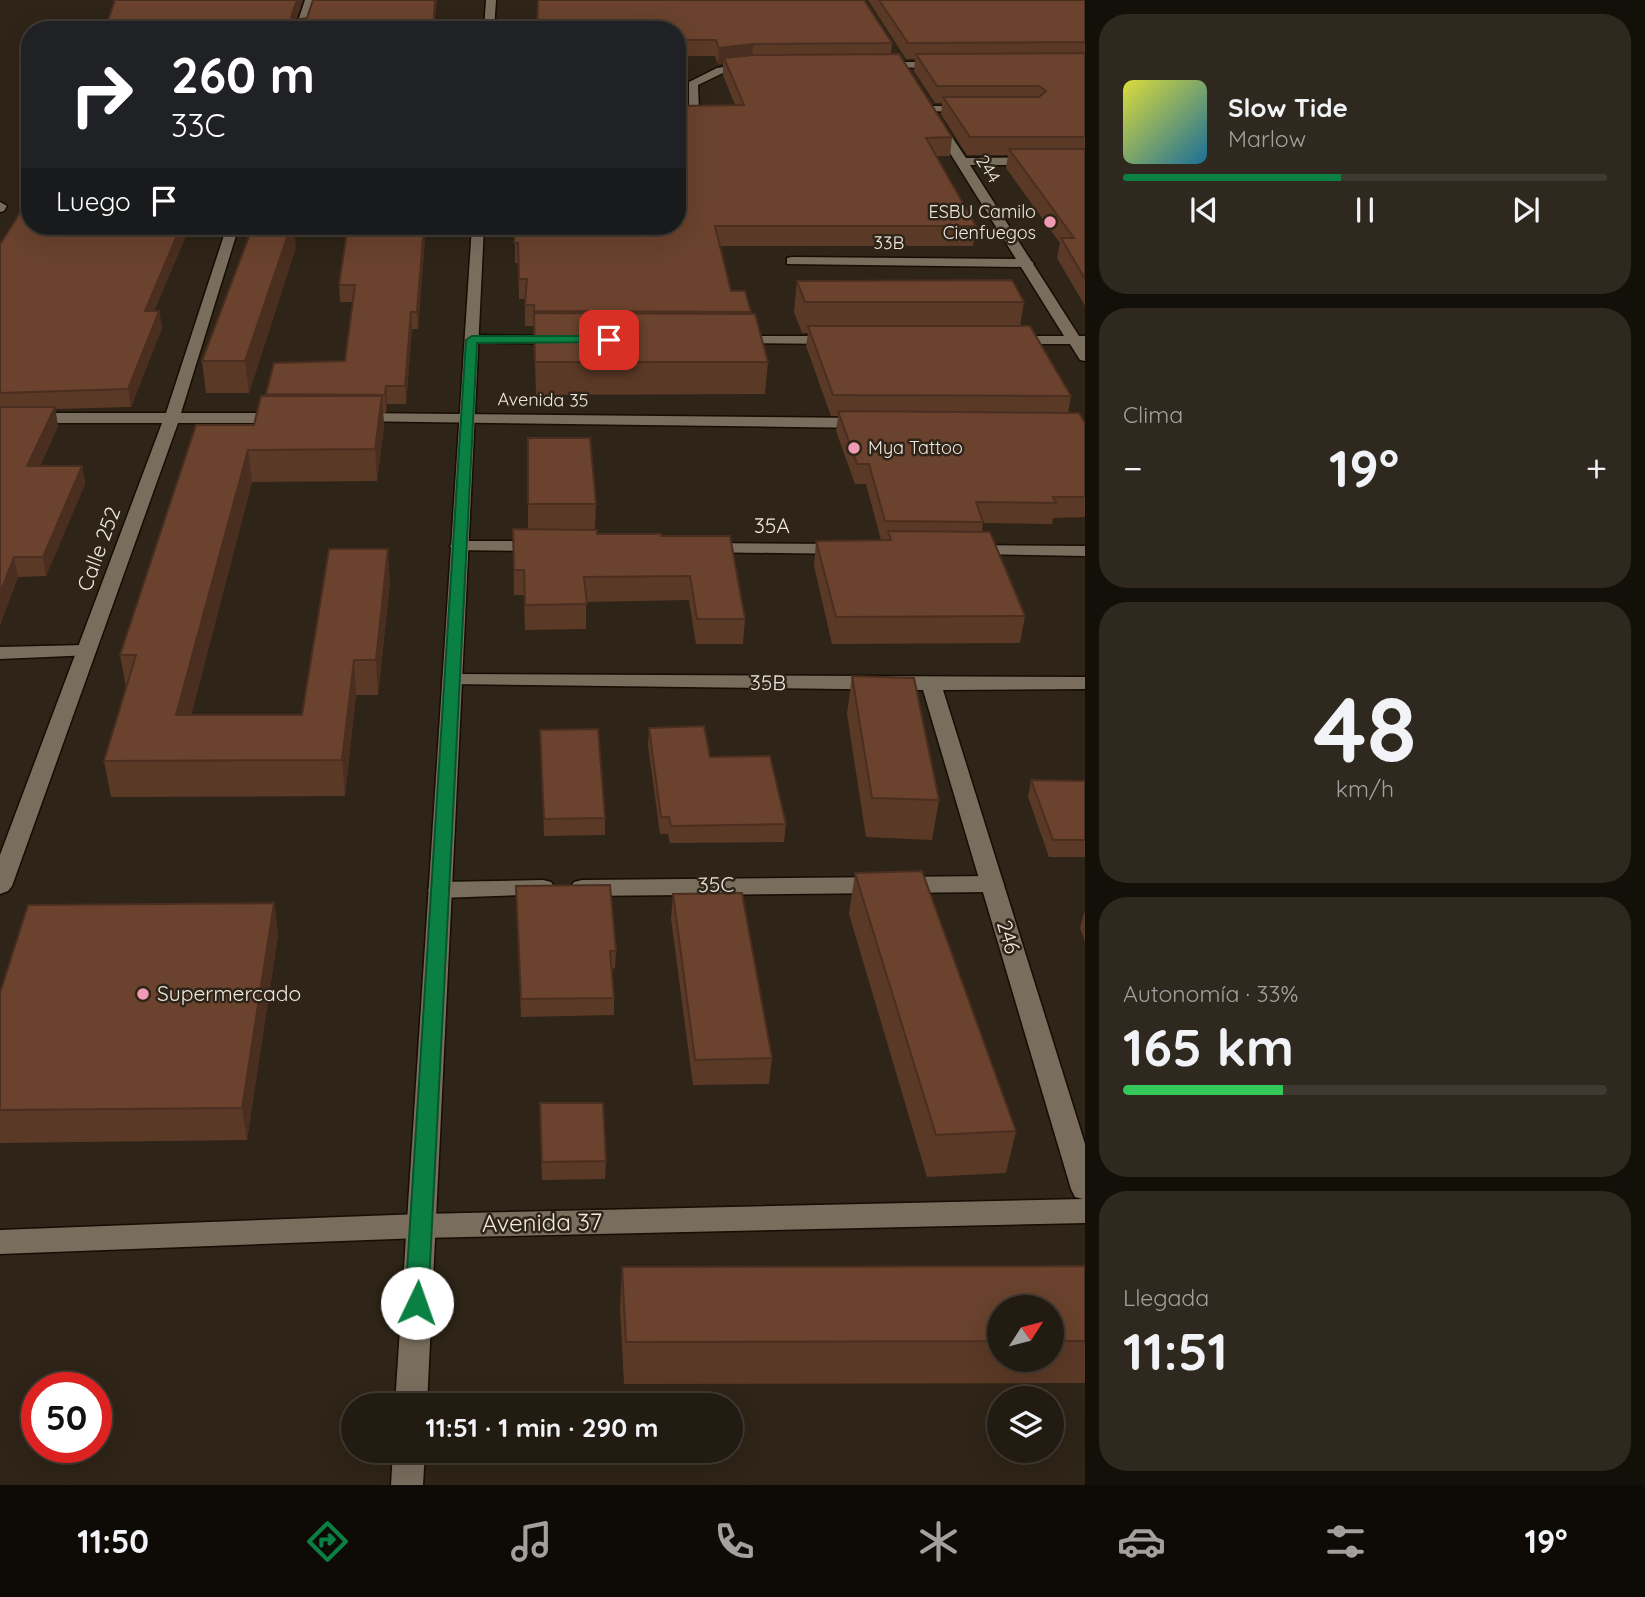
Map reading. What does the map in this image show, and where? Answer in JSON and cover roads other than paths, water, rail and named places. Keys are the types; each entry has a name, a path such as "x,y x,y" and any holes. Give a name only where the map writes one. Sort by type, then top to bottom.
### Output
{"street":[{"path":"303,21 310,0"},
{"path":"490,21 491,0"},
{"path":"861,65 956,65"},
{"path":"686,110 695,110 693,84 720,69 766,66"},
{"name":"244","path":"982,109 925,104 1080,340 1085,357"},
{"path":"963,162 1085,161"},
{"name":"Calle 252","path":"0,886 172,418 230,235"},
{"path":"412,1393 478,235"},
{"name":"33B","path":"792,261 1027,263"},
{"path":"472,340 582,340"},
{"path":"719,340 856,340"},
{"path":"993,340 1080,340"},
{"path":"0,418 306,418"},
{"name":"Avenida 35","path":"333,418 879,423"},
{"path":"459,545 556,546"},
{"name":"35A","path":"681,548 862,549"},
{"path":"960,550 1085,551"},
{"path":"0,653 85,651"},
{"name":"35B","path":"452,680 1085,683"},
{"name":"246","path":"931,684 1085,1189"},
{"name":"35C","path":"440,890 797,884 992,884"},
{"name":"Avenida 37","path":"0,1242 421,1226 1085,1211"},
{"path":"407,1485 408,1463"}],"place":[{"name":"ESBU Camilo Cienfuegos","path":"1050,222"},
{"name":"Mya Tattoo","path":"854,448"},
{"name":"Supermercado","path":"143,994"}]}
